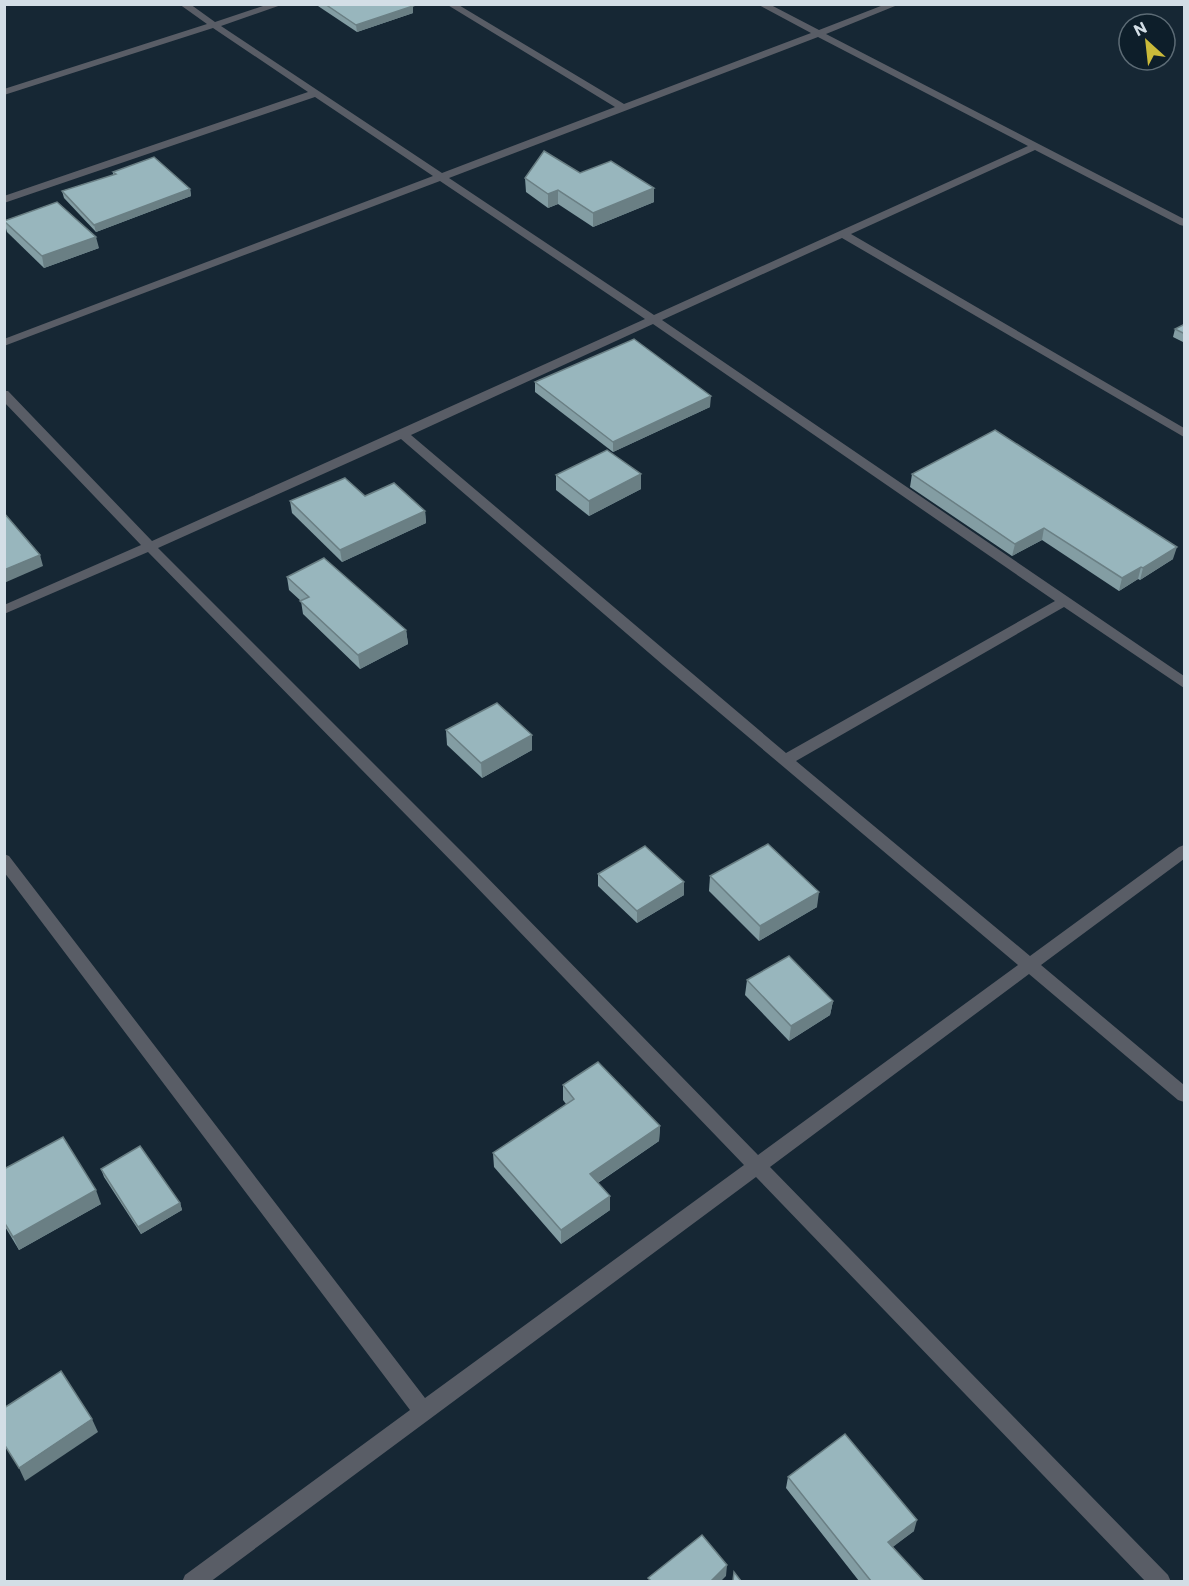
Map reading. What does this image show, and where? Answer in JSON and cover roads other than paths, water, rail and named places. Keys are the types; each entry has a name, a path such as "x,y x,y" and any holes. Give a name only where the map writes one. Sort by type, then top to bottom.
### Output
{"street":[{"path":"183,4 654,320 1063,602 1185,683"},
{"path":"6,90 280,4"},
{"path":"450,4 623,108"},
{"path":"761,4 1185,223"},
{"path":"4,343 896,4"},
{"path":"4,200 316,93"},
{"path":"4,610 403,434 1036,146"},
{"path":"843,234 1185,433"},
{"path":"4,394 150,547 469,869 1161,1581"},
{"path":"403,434 668,662 1185,1095"},
{"path":"786,760 1063,602"},
{"path":"192,1581 1185,851"},
{"path":"4,860 423,1411"}]}
